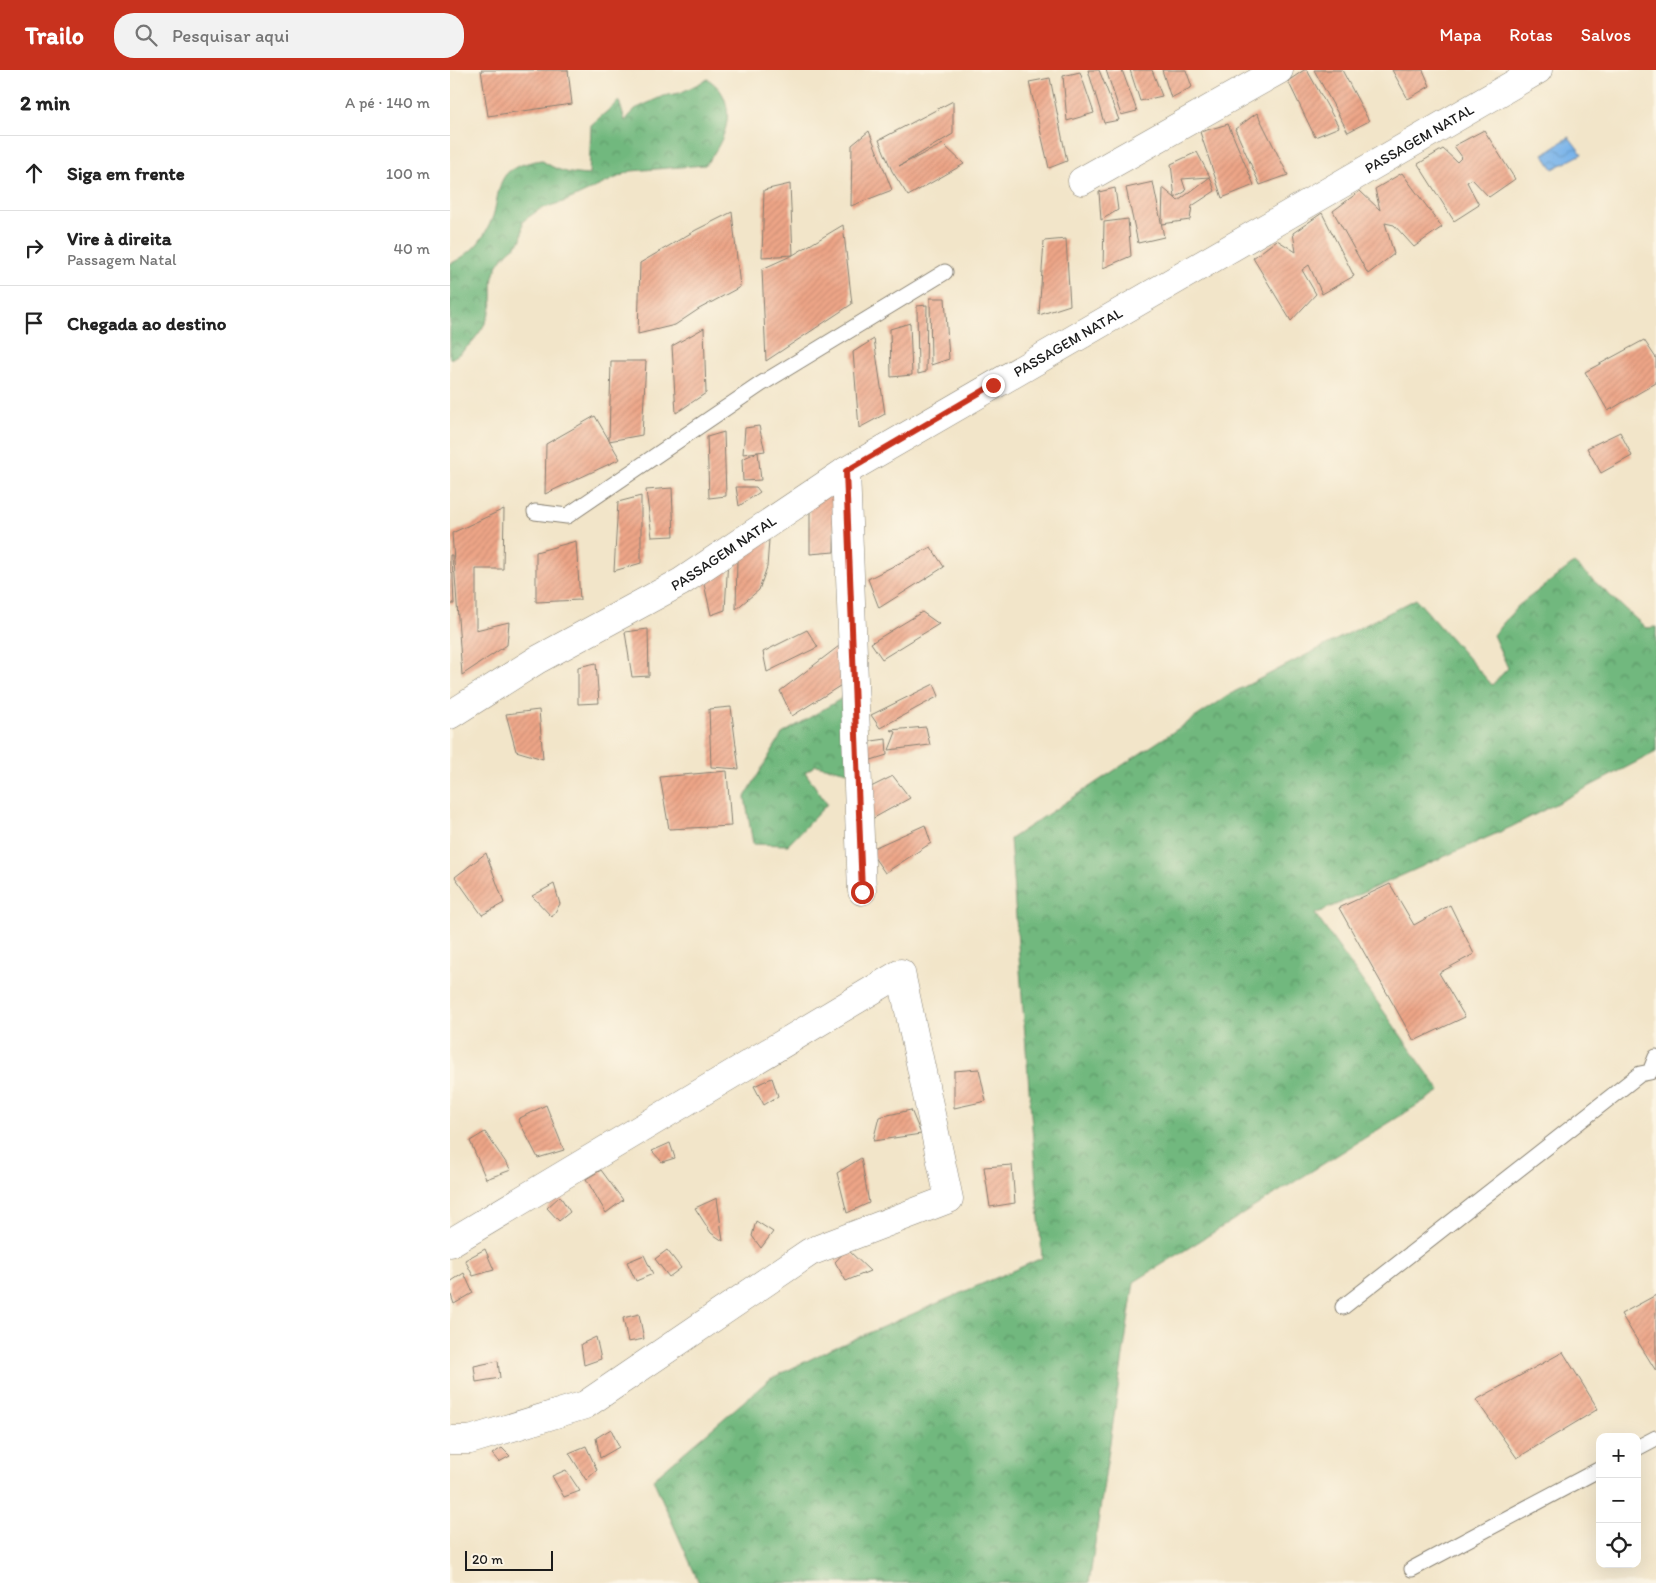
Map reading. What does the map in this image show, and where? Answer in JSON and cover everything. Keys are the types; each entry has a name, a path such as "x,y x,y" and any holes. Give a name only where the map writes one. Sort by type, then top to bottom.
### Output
{"street":[{"path":"1082,181 1279,70"},
{"name":"PASSAGEM NATAL","path":"450,715 537,660 681,582 846,471 1538,70"},
{"path":"846,471 862,892"},
{"path":"450,1243 901,973 949,1199 810,1252 586,1405 470,1440 450,1440"}],"lane":[{"path":"535,512 568,516 761,384 945,272"},
{"path":"1342,1306 1640,1074 1650,1072 1656,1057"},
{"path":"1641,1446 1656,1438"},
{"path":"1412,1569 1596,1470"}],"green space":[{"path":"708,79 719,89 725,100 727,119 722,139 705,165 631,171 566,201 540,209 523,221 520,241 504,256 495,271 491,309 488,318 471,343 450,359 450,264 471,250 486,232 493,216 500,185 506,174 518,166 541,160 552,167 564,171 589,175 591,125 619,101 625,121 635,109 663,96 680,93"},
{"path":"1574,563 1646,628 1656,627 1656,752 1511,827 1315,914 1440,1091 1134,1282 1089,1583 699,1583 653,1479 770,1379 827,1351 1042,1258 1010,839 1234,692 1416,599 1492,685 1508,668 1493,635 1518,606"},
{"path":"849,694 848,772 816,765 805,772 827,804 788,845 753,844 745,797 782,734"}],"water":[{"path":"1569,137 1582,154 1553,169 1543,154"}],"building":[{"path":"481,70 568,70 572,104 488,116"},
{"path":"1088,70 1099,70 1119,120 1104,123"},
{"path":"1106,70 1122,70 1137,111 1121,115"},
{"path":"1130,70 1152,70 1162,96 1140,101"},
{"path":"1162,70 1186,70 1192,87 1171,98"},
{"path":"1304,70 1307,70 1339,127 1315,137 1288,81"},
{"path":"1314,70 1342,70 1369,121 1348,132"},
{"path":"1392,70 1423,70 1430,86 1408,99"},
{"path":"1080,72 1094,113 1067,121 1063,76"},
{"path":"1050,78 1067,161 1049,168 1029,82"},
{"path":"953,101 953,134 899,166 943,144 964,164 908,196 892,171 879,140"},
{"path":"1257,113 1288,175 1260,185 1235,129"},
{"path":"1228,124 1254,185 1222,198 1200,132"},
{"path":"1484,130 1515,179 1489,197 1472,179 1467,182 1479,205 1454,221 1418,164 1443,149 1457,162 1462,157 1454,146"},
{"path":"869,131 892,190 851,206 852,145"},
{"path":"1197,152 1210,177 1182,179 1186,191 1175,198 1171,164"},
{"path":"1402,173 1442,227 1414,247 1394,225 1385,223 1394,254 1368,274 1333,211 1360,191 1380,210 1375,189"},
{"path":"1210,177 1215,191 1192,206 1190,220 1162,224 1163,188 1178,201"},
{"path":"1153,182 1164,237 1138,243 1126,188"},
{"path":"790,184 793,255 762,257 764,190"},
{"path":"1115,188 1118,210 1101,220 1099,192"},
{"path":"732,212 740,287 699,309 675,325 638,334 640,263 696,230"},
{"path":"1322,213 1354,276 1322,294 1309,265 1302,270 1316,294 1291,321 1253,258 1277,240 1296,252 1293,233"},
{"path":"1128,219 1131,256 1103,268 1104,222"},
{"path":"843,225 852,304 766,361 762,269 793,255"},
{"path":"1066,239 1070,305 1039,315 1044,241"},
{"path":"930,298 945,298 949,359 931,365"},
{"path":"927,305 926,372 918,374 917,306"},
{"path":"910,323 912,375 891,377 890,329"},
{"path":"704,328 706,393 676,413 672,346"},
{"path":"874,339 885,414 859,428 853,352"},
{"path":"1644,340 1656,358 1656,383 1608,411 1585,372"},
{"path":"611,361 646,361 642,435 609,441"},
{"path":"595,416 620,459 545,494 546,444"},
{"path":"759,426 765,451 743,454 745,428"},
{"path":"724,432 726,496 709,498 707,437"},
{"path":"1620,432 1632,456 1601,473 1587,448"},
{"path":"758,452 761,480 743,481 742,459"},
{"path":"736,487 756,487 760,492 739,506"},
{"path":"672,488 674,536 652,537 646,490"},
{"path":"835,489 834,552 810,554 810,498"},
{"path":"641,496 641,563 614,571 618,502"},
{"path":"504,509 503,569 476,569 476,630 509,622 507,645 462,675 452,533"},
{"path":"769,540 767,567 759,590 736,609 737,558"},
{"path":"576,541 580,600 536,602 536,552"},
{"path":"931,547 944,567 879,608 868,579"},
{"path":"450,555 452,555 454,604 450,604"},
{"path":"728,559 725,610 711,615 702,575"},
{"path":"922,612 939,624 882,659 871,643"},
{"path":"648,629 649,676 632,677 625,632"},
{"path":"807,630 818,647 767,672 763,652"},
{"path":"843,643 843,684 792,716 780,691"},
{"path":"596,663 599,703 578,704 578,667"},
{"path":"934,684 939,696 880,728 871,715"},
{"path":"731,707 739,769 711,767 709,709"},
{"path":"539,710 543,759 516,751 506,714"},
{"path":"926,727 930,745 889,750 896,732 890,730"},
{"path":"886,739 887,755 865,762 865,742"},
{"path":"727,771 731,826 669,829 660,777"},
{"path":"893,776 910,798 872,819 867,789"},
{"path":"925,825 931,843 885,873 869,850"},
{"path":"486,853 504,903 482,915 455,877"},
{"path":"554,884 560,904 552,917 532,896"},
{"path":"1390,884 1414,925 1450,905 1474,954 1439,973 1465,1017 1414,1041 1339,908"},
{"path":"979,1069 986,1101 954,1108 954,1071"},
{"path":"772,1078 778,1096 764,1105 754,1086"},
{"path":"546,1105 564,1150 538,1158 518,1119"},
{"path":"911,1110 921,1134 873,1141 879,1117"},
{"path":"485,1132 511,1170 486,1179 470,1141"},
{"path":"670,1143 675,1158 662,1162 652,1151"},
{"path":"861,1158 869,1203 847,1213 837,1173"},
{"path":"1012,1165 1015,1203 990,1207 984,1167"},
{"path":"601,1170 623,1200 606,1213 586,1179"},
{"path":"560,1196 570,1212 559,1221 547,1208"},
{"path":"717,1198 723,1241 711,1233 695,1208"},
{"path":"756,1221 773,1232 761,1248 752,1236"},
{"path":"485,1249 494,1270 473,1276 465,1260"},
{"path":"847,1249 870,1271 846,1281 835,1262"},
{"path":"667,1250 681,1268 669,1277 655,1259"},
{"path":"644,1255 653,1274 636,1281 627,1262"},
{"path":"464,1273 473,1293 454,1304 450,1292 450,1282"},
{"path":"1656,1295 1656,1371 1621,1314"},
{"path":"639,1314 644,1339 628,1342 623,1318"},
{"path":"596,1337 601,1359 584,1365 581,1344"},
{"path":"1563,1352 1598,1409 1517,1458 1476,1400"},
{"path":"498,1361 500,1378 476,1382 474,1366"},
{"path":"611,1429 619,1447 600,1458 596,1438"},
{"path":"586,1446 597,1470 586,1480 569,1453"},
{"path":"502,1448 510,1456 499,1462 492,1454"},
{"path":"566,1470 580,1491 564,1497 552,1476"}],"route":[{"path":"862,892 846,471 993,385"}]}
